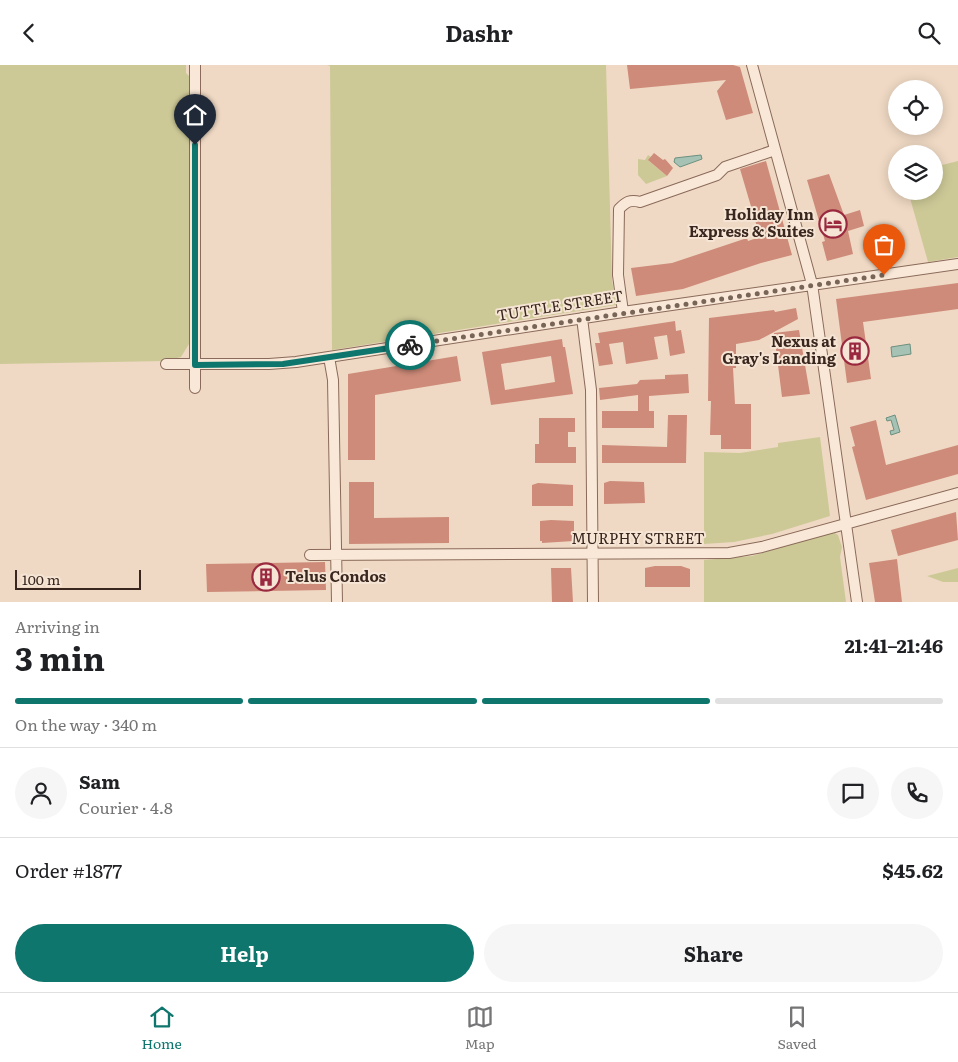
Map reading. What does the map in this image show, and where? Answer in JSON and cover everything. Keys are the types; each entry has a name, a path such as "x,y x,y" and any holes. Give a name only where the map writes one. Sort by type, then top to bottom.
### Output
{"street":[{"path":"195,65 195,388"},
{"path":"752,65 812,284 857,602"},
{"path":"623,311 618,275 619,209 626,202 632,200 640,202 717,175 725,167 776,150"},
{"name":"TUTTLE STREET","path":"166,365 269,365 623,311 958,264"},
{"path":"582,318 591,378 593,602"},
{"path":"329,357 332,380 337,602"},
{"name":"MURPHY STREET","path":"310,555 729,553 762,547 958,493"}],"shaded area":[{"path":"0,65 186,65 186,73 190,77 189,344 181,357 166,361 0,364"},
{"path":"327,65 606,65 612,280 616,305 332,350 330,66"},
{"path":"648,155 651,157 649,161 667,176 646,184 638,175 638,159 645,160"},
{"path":"701,155 702,159 680,167 674,162 675,158"},
{"path":"958,161 958,257 928,262 911,200 943,200 943,165"},
{"path":"910,344 911,354 892,357 891,347"},
{"path":"895,415 900,432 891,435 890,431 894,430 891,420 887,421 886,418"},
{"path":"820,437 830,516 772,534 734,542 704,544 704,452 740,453 778,447 778,443"},
{"path":"833,532 838,535 842,547 840,557 846,602 704,602 704,560 752,556"},
{"path":"958,568 958,582 943,582 927,576"}],"building":[{"path":"627,65 733,65 740,67 753,113 726,120 717,91 726,80 630,89"},
{"path":"654,153 663,160 665,159 673,168 667,176 648,160"},
{"path":"766,161 792,255 761,263 683,289 636,296 631,268 672,263 747,238 748,241 760,237 740,169"},
{"name":"Holiday Inn Express & Suites","path":"829,174 844,215 860,210 864,226 848,231 853,254 827,261 822,242 825,241 807,180"},
{"name":"Nexus at Gray's Landing","path":"958,283 958,309 863,322 871,379 847,383 836,299"},
{"path":"796,308 798,319 759,340 736,344 736,368 733,368 735,404 751,404 751,449 721,449 721,435 710,435 711,401 708,401 709,318 774,310 775,312"},
{"path":"675,321 676,331 681,330 685,353 670,356 667,335 654,337 658,359 626,364 623,342 609,344 613,364 599,366 595,343 600,343 598,333"},
{"path":"799,330 810,394 782,397 774,333"},
{"path":"562,339 573,394 491,405 482,352","holes":["551,356 555,382 505,390 501,364"]},
{"path":"457,356 461,381 375,395 375,460 348,460 348,374"},
{"path":"688,374 689,393 649,396 649,411 654,411 654,428 602,428 602,411 638,411 638,395 600,400 599,388 637,384 640,380 665,379 665,375"},
{"path":"668,415 687,415 686,463 602,463 602,445 667,447"},
{"path":"539,418 575,418 575,432 568,432 568,447 576,447 576,463 535,463 535,444 539,444"},
{"path":"876,420 886,465 958,445 958,474 866,500 852,447 855,446 850,427"},
{"path":"610,481 644,482 645,503 604,504 604,483"},
{"path":"349,482 374,482 374,518 449,517 449,543 349,544"},
{"path":"538,483 573,485 573,506 532,506 532,485"},
{"path":"956,512 958,540 898,556 891,530"},
{"path":"540,521 574,521 574,541 542,543 540,541"},
{"path":"897,559 902,602 875,602 869,563"},
{"name":"Telus Condos","path":"325,562 326,590 207,592 206,564"},
{"path":"681,566 690,569 690,587 645,587 645,568"},
{"path":"551,568 571,568 573,602 552,602"}],"way so far":[{"path":"410,345 623,311 884,275"}],"place":[{"name":"Holiday Inn Express & Suites","path":"833,224"},
{"name":"Nexus at Gray's Landing","path":"855,351"},
{"name":"Telus Condos","path":"266,577"}],"route":[{"path":"195,145 195,365 283,364 410,345"}]}
